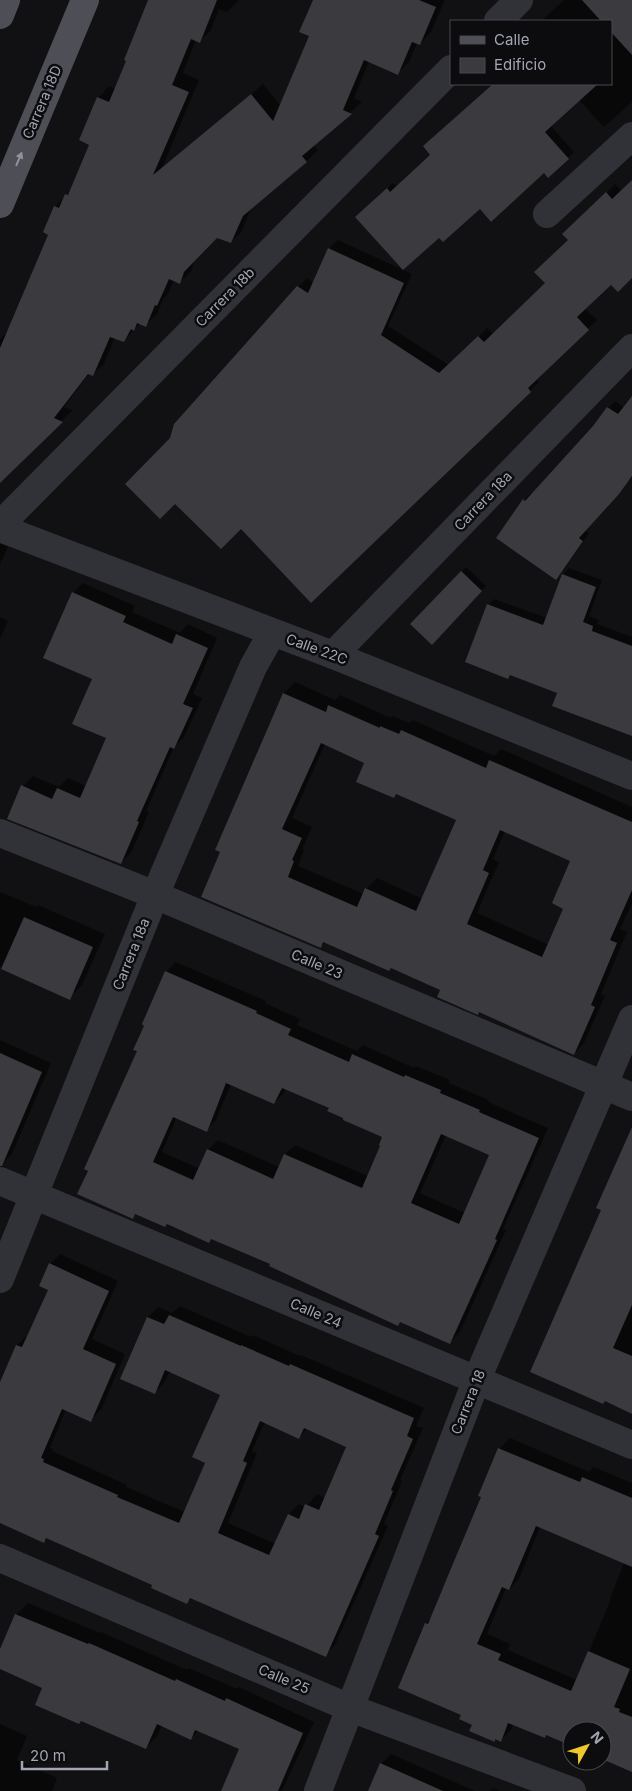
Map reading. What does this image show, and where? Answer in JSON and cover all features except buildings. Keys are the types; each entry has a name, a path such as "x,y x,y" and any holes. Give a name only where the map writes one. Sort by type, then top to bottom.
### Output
{"main road":[{"path":"0,15 6,0"},
{"name":"Carrera 18D","path":"0,204 85,0"}],"street":[{"path":"499,20 519,0"},
{"name":"Carrera 18b","path":"0,526 450,70"},
{"path":"547,214 632,136"},
{"name":"Carrera 18a","path":"333,655 632,348"},
{"name":"Calle 22C","path":"0,526 272,633 333,655 632,776"},
{"name":"Carrera 18a","path":"0,1279 154,895 253,666 272,633"},
{"name":"Calle 23","path":"0,833 154,895 632,1097"},
{"name":"Carrera 18","path":"318,1791 476,1379 632,1019"},
{"name":"Calle 24","path":"0,1181 632,1445"},
{"name":"Calle 25","path":"0,1558 350,1708 572,1791"}]}
